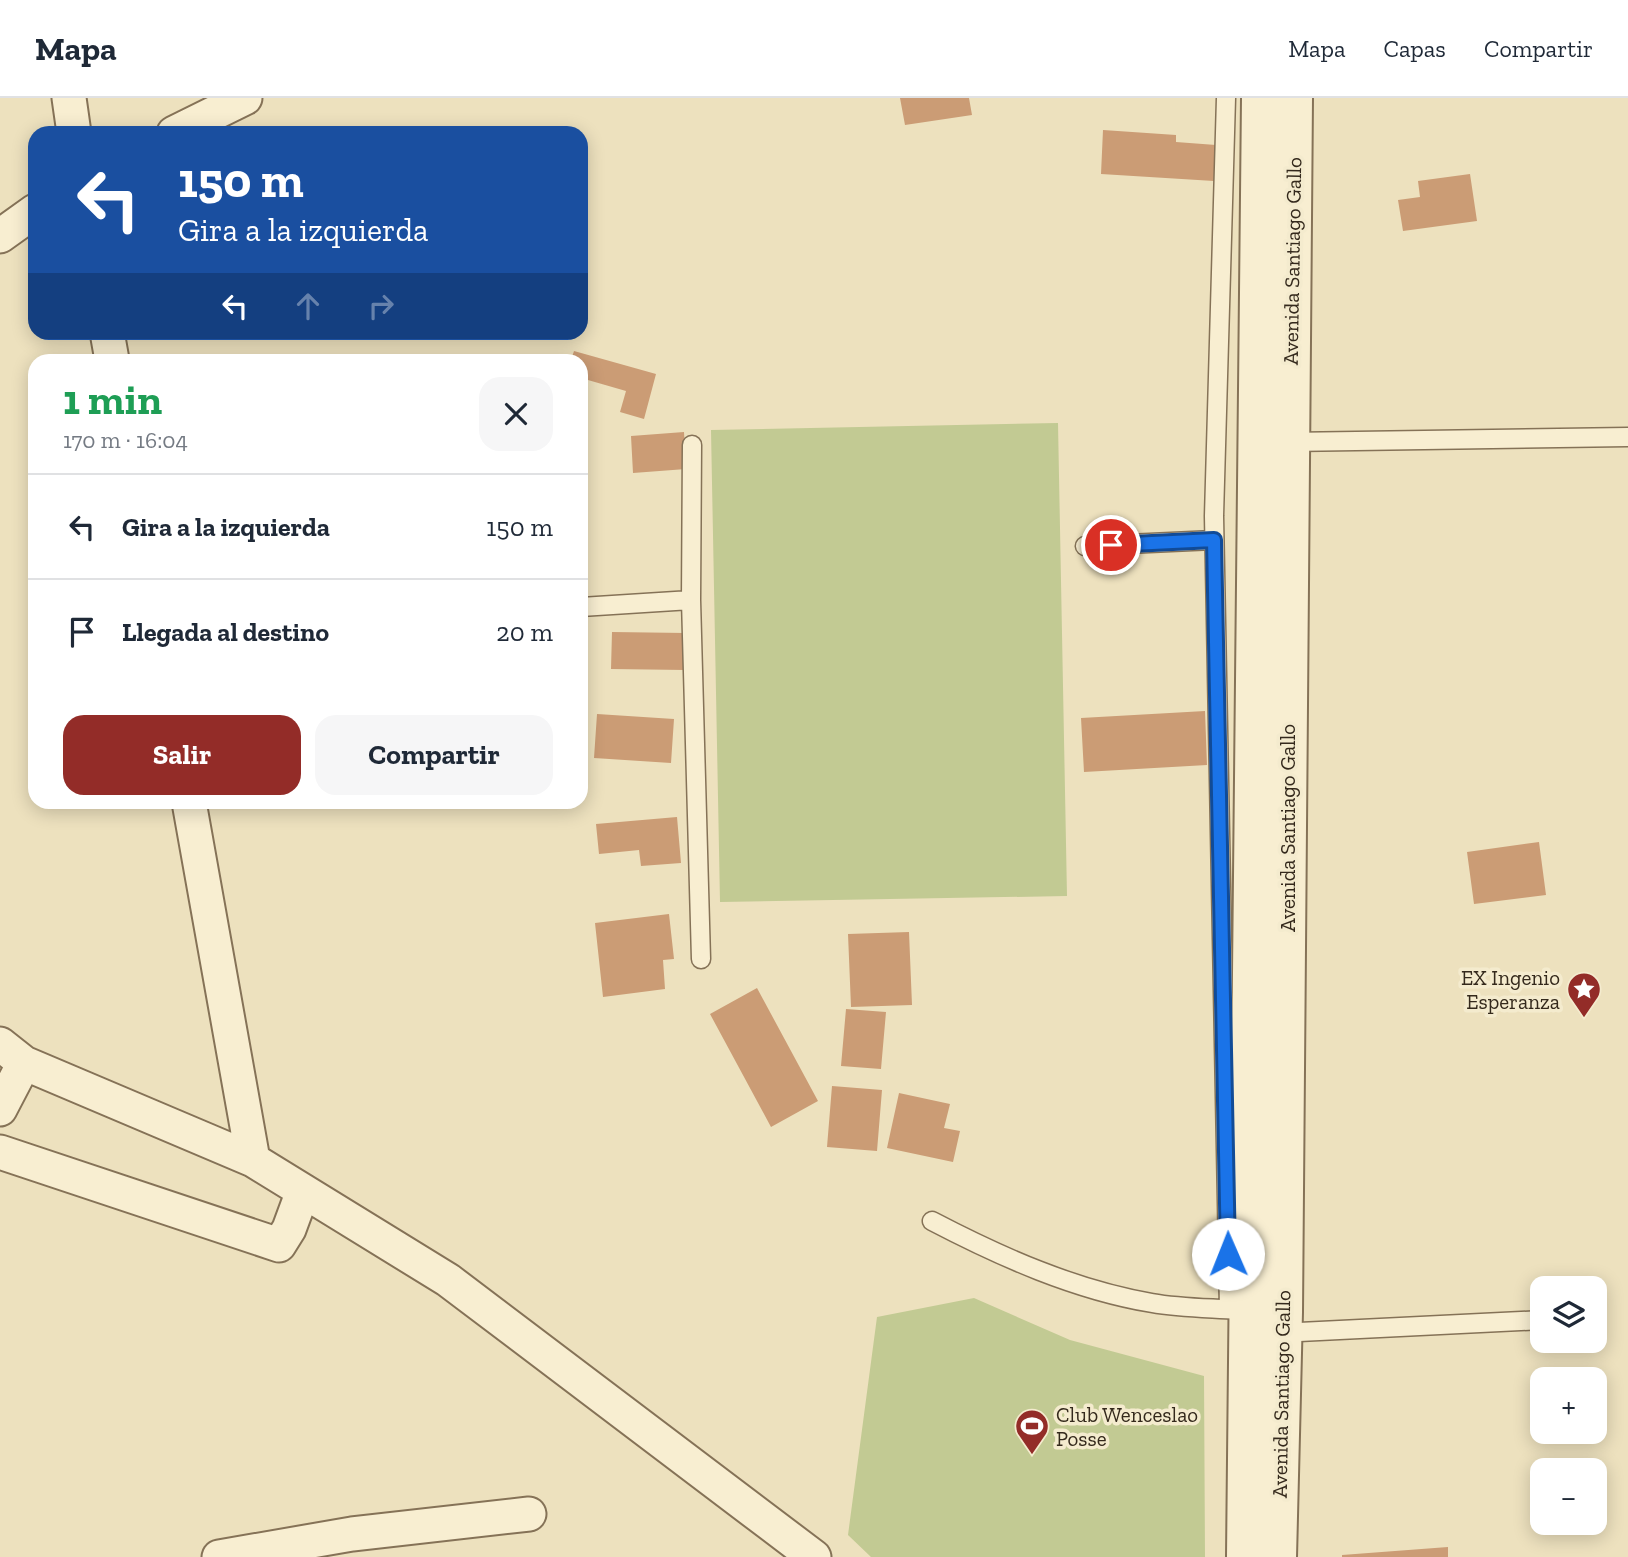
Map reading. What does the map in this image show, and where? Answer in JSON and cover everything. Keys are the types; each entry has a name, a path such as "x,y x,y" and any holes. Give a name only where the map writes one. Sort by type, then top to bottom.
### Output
{"street":[{"path":"69,98 73,126"},
{"path":"188,126 245,98"},
{"name":"Avenida Santiago Gallo","path":"1261,98 1273,443"},
{"name":"Avenida Santiago Gallo","path":"1247,1557 1259,1320 1273,443 1293,98"},
{"path":"0,236 28,216"},
{"path":"190,809 253,1160"},
{"path":"0,1109 12,1053 253,1160 448,1280 809,1555"},
{"path":"0,1152 279,1245 289,1230 303,1191"},
{"name":"Avenida Santiago Gallo","path":"1259,1320 1277,1557"},
{"path":"219,1557 352,1534 529,1514"}],"lane":[{"path":"1226,98 1214,540 1259,1320"},
{"path":"1273,443 1628,437"},
{"path":"692,445 691,600 701,959"},
{"path":"1085,546 1214,540"},
{"path":"588,607 691,600"},
{"path":"932,1221 973,1242 1083,1287 1153,1304 1259,1320 1530,1320"}],"green space":[{"path":"1058,423 1067,896 720,902 711,430"},
{"name":"Club Wenceslao Posse","path":"974,1298 1070,1340 1204,1376 1205,1557 871,1557 848,1535 877,1317"}],"building":[{"path":"900,98 969,98 972,115 905,125"},
{"path":"1103,130 1176,135 1176,142 1216,145 1214,181 1101,174"},
{"path":"1470,174 1477,221 1403,231 1398,200 1420,197 1418,181"},
{"path":"588,355 656,374 644,419 620,412 626,391 588,380"},
{"path":"684,432 686,469 633,473 631,436"},
{"path":"612,632 686,633 685,670 611,669"},
{"path":"1205,711 1207,765 1084,772 1081,718"},
{"path":"597,714 674,719 671,763 594,758"},
{"path":"677,817 681,863 641,866 639,850 599,854 596,824"},
{"path":"1539,842 1546,895 1474,904 1467,852"},
{"path":"669,914 674,959 663,960 665,989 603,997 595,923"},
{"path":"909,932 912,1005 851,1007 848,934"},
{"path":"757,988 818,1101 771,1127 710,1014"},
{"path":"846,1009 886,1012 881,1069 841,1066"},
{"path":"832,1086 882,1090 877,1151 827,1147"},
{"path":"899,1093 950,1104 944,1128 960,1131 953,1162 887,1148"},
{"path":"1448,1547 1448,1557 1342,1557 1342,1555"}],"place":[{"name":"EX Ingenio Esperanza","path":"1584,1019"},
{"name":"Club Wenceslao Posse","path":"1032,1456"}],"route":[{"path":"1111,545 1214,540 1228,1254"}]}
